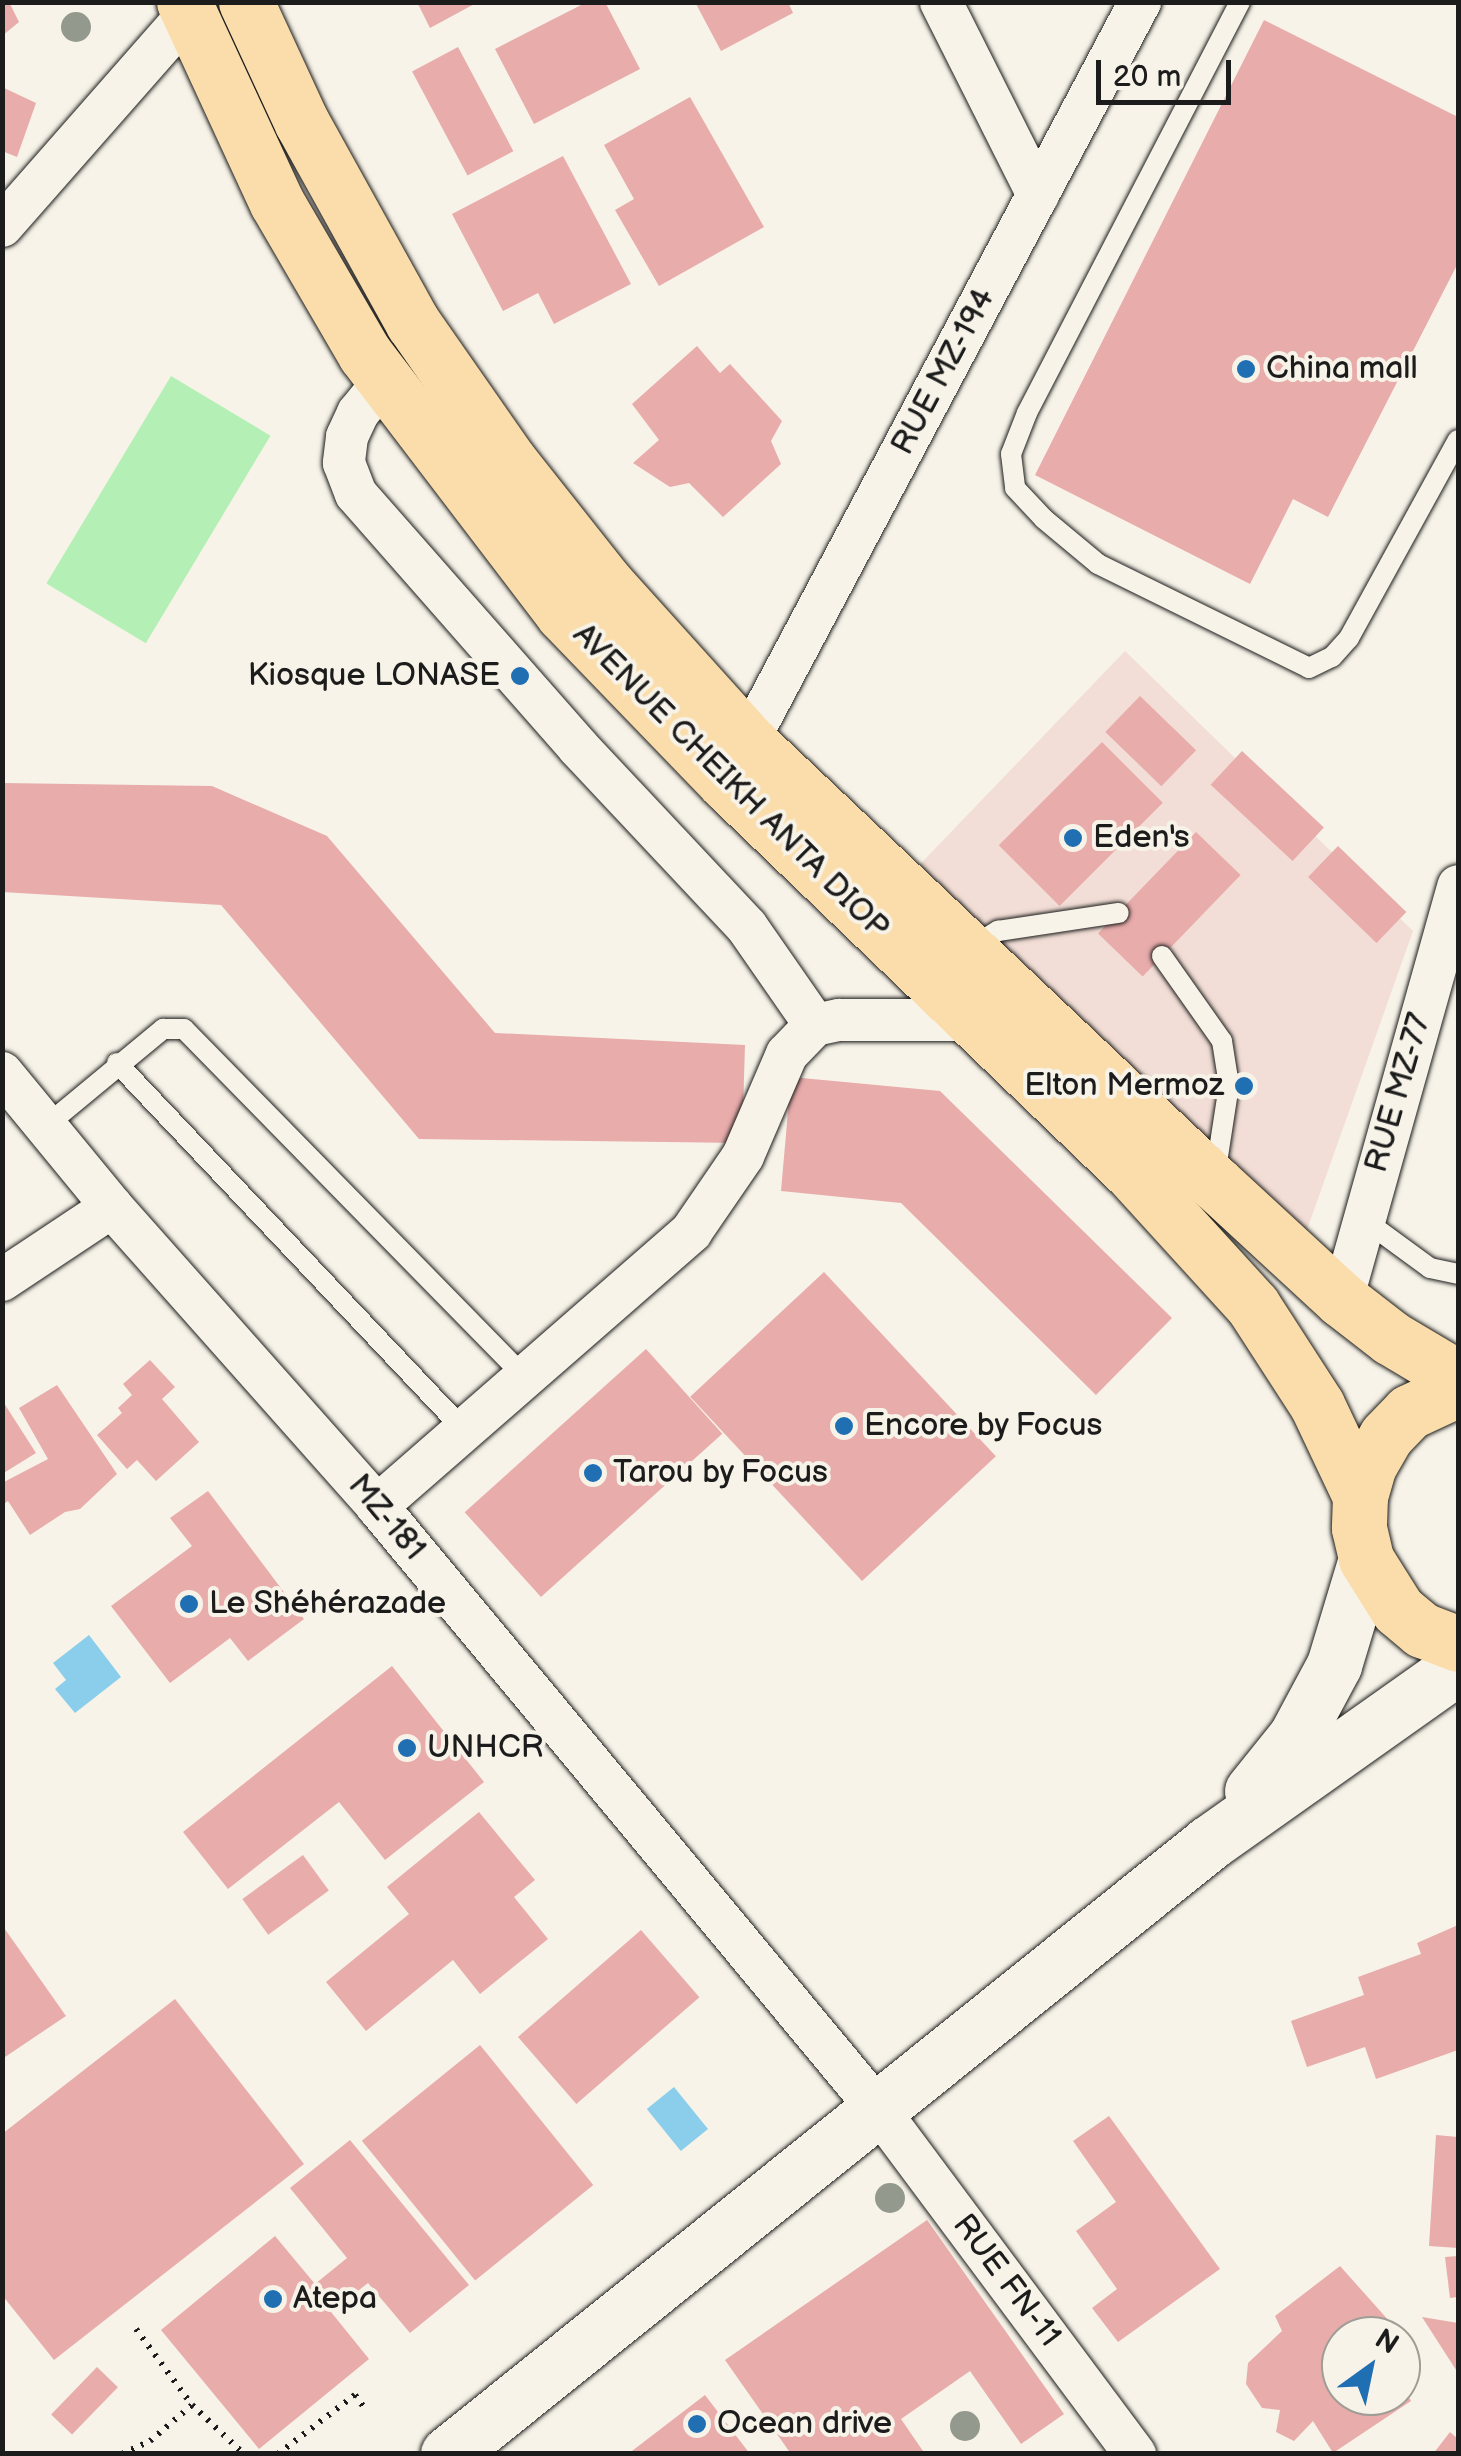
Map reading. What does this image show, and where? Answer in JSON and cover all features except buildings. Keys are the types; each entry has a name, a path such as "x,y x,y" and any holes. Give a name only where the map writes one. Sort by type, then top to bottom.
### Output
{"main road":[{"name":"AVENUE CHEIKH ANTA DIOP","path":"246,2 302,123 413,322 510,462 605,582 748,741 1214,1182 1342,1300 1391,1338 1458,1378"},
{"name":"AVENUE CHEIKH ANTA DIOP","path":"186,8 277,203 365,354 563,614 726,783 1134,1174 1253,1306 1317,1405 1360,1496"},
{"path":"1208,1843 1296,1736 1334,1665 1366,1558 1360,1496 1369,1465 1386,1436 1409,1412 1458,1389"},
{"path":"1366,1558 1398,1610 1422,1630 1458,1644"},
{"path":"448,2454 1208,1843 1458,1667"}],"street":[{"path":"941,2 1038,195"},
{"name":"RUE MZ-194","path":"748,741 1140,2"},
{"path":"2,226 186,8"},
{"path":"384,380 358,413 347,437 344,462 356,494 579,748 747,927 815,1025"},
{"name":"RUE MZ-77","path":"1342,1300 1458,886"},
{"path":"377,1506 691,1232 743,1156 786,1054 815,1025 838,1020 970,1020"},
{"name":"MZ-181","path":"2,1073 112,1207 377,1506 877,2108"},
{"path":"2,1280 112,1207"},
{"name":"RUE FN-11","path":"877,2108 1135,2454"}],"lane":[{"path":"1240,2 1028,413 1011,454 1016,488 1098,564 1309,668 1332,657 1349,638 1458,440"},
{"path":"966,950 998,932 1118,913"},
{"path":"1162,956 1222,1041 1229,1085 1214,1182"},
{"path":"46,1124 164,1029 184,1029 526,1378"},
{"path":"117,1064 465,1431"},
{"path":"1363,1218 1430,1268 1458,1274"}],"path":[{"path":"136,2329 192,2405 244,2454"},
{"path":"278,2454 355,2395 366,2410"},
{"path":"122,2454 150,2441 192,2405"}],"shaded area":[{"name":"Elton Mermoz","path":"1125,651 1413,931 1303,1241 904,881"}],"green space":[{"path":"171,376 270,436 146,643 46,583"}],"water":[{"path":"89,1635 121,1677 75,1713 55,1689 66,1680 53,1663"},
{"path":"674,2087 708,2129 681,2151 647,2109"}],"place":[{"name":"China mall","path":"1246,369"},
{"name":"Kiosque LONASE","path":"520,676"},
{"name":"Eden's","path":"1073,838"},
{"name":"Elton Mermoz","path":"1244,1086"},
{"name":"Encore by Focus","path":"844,1426"},
{"name":"Tarou by Focus","path":"593,1473"},
{"name":"Le Shéhérazade","path":"189,1604"},
{"name":"UNHCR","path":"407,1748"},
{"name":"Atepa","path":"273,2299"},
{"name":"Ocean drive","path":"697,2424"}]}
